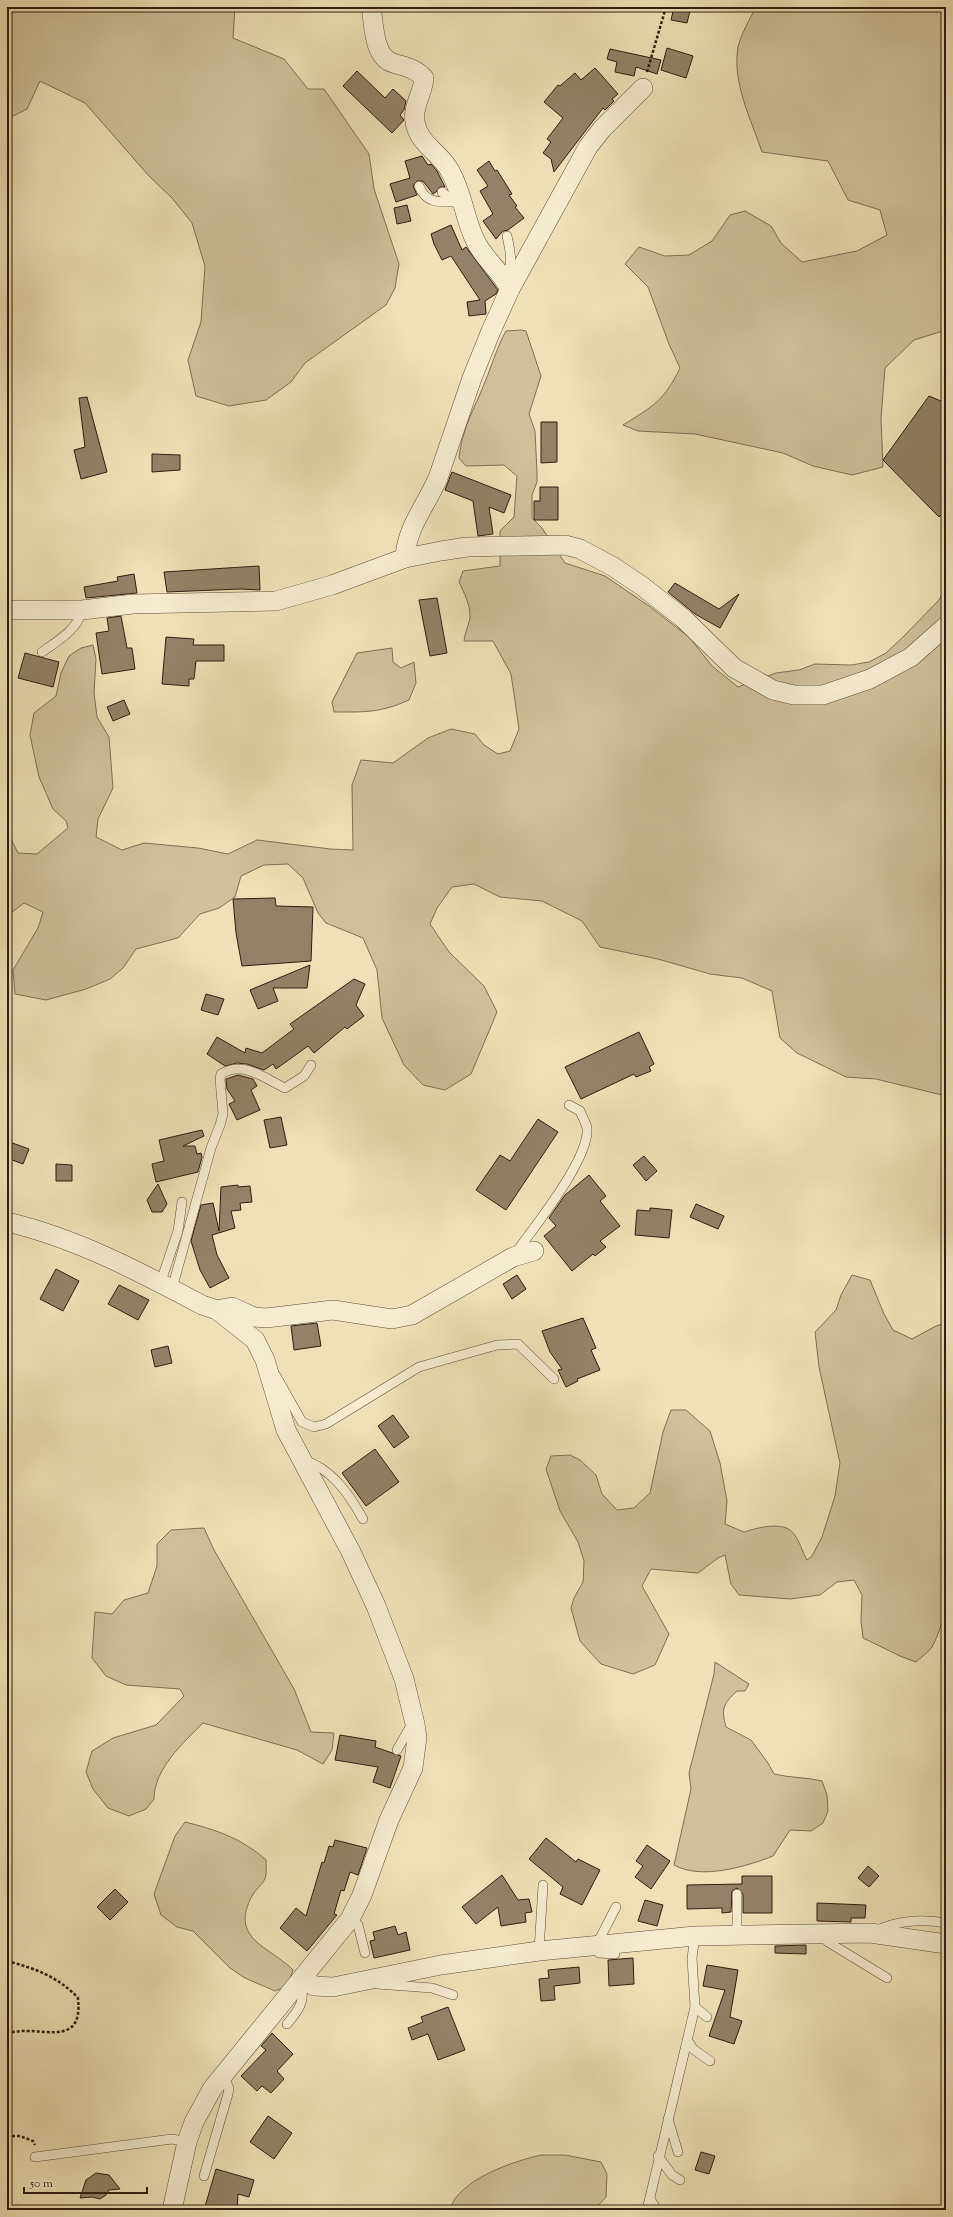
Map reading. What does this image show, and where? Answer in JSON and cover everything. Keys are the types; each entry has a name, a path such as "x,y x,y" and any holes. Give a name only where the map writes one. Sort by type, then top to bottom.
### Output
{"street":[{"path":"371,7 374,35 386,60 409,68 424,78 423,86 414,113 414,122 425,145 442,160 449,169 459,202 475,240 507,283"},
{"path":"405,558 407,537 433,489 507,283 588,147 602,129 643,88"},
{"path":"7,610 82,610 133,604 276,600 332,585 405,558 468,547 565,545 580,549 612,566 642,586 684,619 734,668 773,690 794,695 823,695 870,679 911,657 946,626"},
{"path":"924,646 946,641"},
{"path":"7,1222 63,1239 98,1253 202,1305 217,1310 255,1340 265,1360 286,1430 300,1459 351,1552 376,1606 404,1679 415,1724 417,1737 413,1768 389,1820 362,1895 350,1919 223,2076 204,2104 187,2142 172,2210"},
{"path":"217,1310 232,1307 254,1317 266,1318 333,1310 392,1319 412,1315 513,1257 534,1251"},
{"path":"302,1980 314,1986 333,1987 441,1965 539,1951 588,1945 695,1936 737,1934 870,1933 946,1944"}],"lane":[{"path":"419,186 424,196 428,199 436,202 459,202"},
{"path":"442,192 459,202"},
{"path":"507,236 510,263 507,283"},
{"path":"42,652 75,626 80,618 82,610"},
{"path":"166,1287 223,1114 220,1079 221,1074 233,1069 245,1069 259,1074 285,1088 304,1076 311,1065"},
{"path":"513,1257 556,1196 583,1151 587,1128 580,1111 569,1105"},
{"path":"166,1287 178,1231 182,1202"},
{"path":"265,1360 289,1396 302,1422 314,1427 326,1424 337,1418 419,1367 497,1345 518,1344 554,1379"},
{"path":"300,1459 316,1464 325,1470 342,1487 362,1519"},
{"path":"397,1750 409,1729 415,1724"},
{"path":"539,1951 543,1885"},
{"path":"737,1894 737,1934"},
{"path":"616,1907 588,1945 589,1953 616,1954"},
{"path":"350,1919 358,1925 365,1954"},
{"path":"870,1933 896,1922 922,1919 946,1923"},
{"path":"821,1934 828,1942 887,1978"},
{"path":"647,2210 658,2156 688,2041 689,2027 695,2007 692,1958 695,1936"},
{"path":"287,2024 302,2004 302,1980"},
{"path":"369,1980 375,1983 391,1986 432,1988 453,1995"},
{"path":"695,2007 707,2017"},
{"path":"688,2041 693,2050 710,2061"},
{"path":"204,2176 228,2094 229,2088 223,2076"},
{"path":"668,2120 678,2152"},
{"path":"35,2157 172,2140 187,2142"},
{"path":"658,2156 672,2175 680,2180"},
{"path":"650,2199 657,2210"}],"path":[{"path":"643,88 666,7"},
{"path":"7,1961 32,1968 59,1981 78,1998 80,2012 74,2025 62,2032 7,2034"},
{"path":"7,2136 20,2136 33,2141 37,2149 35,2157"}],"shaded area":[{"path":"16,7 235,7 233,38 284,59 308,89 324,89 369,154 374,189 399,264 395,288 386,305 305,363 291,382 266,400 229,406 196,396 188,360 201,322 205,266 192,223 172,198 149,176 85,103 40,81 27,109 7,119 7,13 10,14"},
{"path":"756,7 946,7 946,330 914,340 885,368 881,418 883,467 852,475 813,466 783,453 695,434 638,431 623,425 657,402 669,388 680,368 669,344 648,287 625,264 639,247 665,256 689,255 712,241 730,215 745,211 771,226 781,243 802,262 857,251 887,235 880,210 848,200 828,161 762,152 740,87 737,60 739,42"},
{"path":"506,331 526,331 541,376 529,414 535,431 537,472 537,482 532,495 532,518 542,528 565,563 605,576 649,606 689,637 712,666 738,687 776,673 799,670 815,664 851,665 869,662 886,653 904,636 939,600 946,587 946,1096 876,1079 846,1077 797,1053 780,1038 772,991 742,978 710,974 658,959 600,947 582,921 542,901 500,897 474,884 452,887 437,908 430,924 449,952 484,986 497,1012 471,1074 445,1090 423,1085 404,1065 382,1018 377,970 363,938 326,923 318,913 303,878 288,864 264,865 241,876 235,897 219,908 200,914 178,938 136,949 123,968 110,979 86,989 46,1000 15,994 13,970 38,928 43,912 24,903 7,916 7,831 18,853 37,854 68,828 66,821 53,809 39,777 30,735 34,713 56,696 61,673 69,656 81,648 93,645 96,659 94,693 97,717 109,737 113,788 98,819 96,837 122,850 144,843 198,848 228,854 257,840 330,849 353,850 352,785 361,760 393,763 428,738 451,729 475,734 484,745 498,754 510,751 519,729 511,674 493,641 464,641 470,618 470,612 459,582 463,571 500,566 500,531 514,517 517,476 504,465 466,466 459,458 463,437 469,419 503,337"},
{"path":"392,648 393,662 401,668 414,662 416,683 409,700 381,710 334,712 332,702 357,653"},
{"path":"852,1275 870,1280 884,1314 893,1330 912,1339 936,1326 946,1323 946,1547 941,1558 944,1569 946,1592 944,1614 941,1626 932,1647 916,1662 863,1638 861,1621 862,1595 854,1580 837,1582 820,1595 790,1599 739,1595 731,1584 725,1555 718,1558 698,1573 651,1569 642,1586 669,1634 655,1665 633,1674 601,1664 580,1641 571,1608 574,1598 583,1582 584,1561 578,1542 560,1511 546,1469 551,1456 570,1455 580,1460 596,1475 602,1494 617,1510 634,1508 650,1493 663,1432 671,1410 686,1410 710,1431 720,1463 727,1501 725,1524 744,1532 770,1526 784,1527 794,1534 807,1560 812,1556 822,1537 835,1496 840,1463 819,1367 815,1332 836,1310 841,1295"},
{"path":"204,1528 214,1550 294,1689 311,1732 334,1733 332,1750 323,1764 297,1750 203,1723 171,1757 164,1767 155,1788 154,1799 146,1809 129,1816 108,1808 93,1789 86,1772 92,1751 113,1738 156,1725 184,1696 180,1689 126,1685 106,1676 92,1658 95,1612 112,1614 124,1600 148,1593 157,1566 157,1544 171,1530"},
{"path":"715,1662 749,1684 745,1691 737,1691 726,1703 724,1707 724,1716 726,1727 751,1740 774,1774 822,1781 827,1795 828,1811 823,1823 811,1831 790,1830 773,1856 736,1868 710,1872 685,1869 674,1865 691,1789 689,1773 714,1674"},
{"path":"185,1822 208,1828 238,1840 257,1852 266,1860 265,1879 252,1896 246,1911 245,1922 249,1932 255,1940 293,1970 287,1986 275,1991 245,1978 230,1968 193,1931 177,1927 161,1915 154,1894 175,1836"},
{"path":"541,2155 565,2155 601,2162 607,2174 606,2197 594,2210 450,2210 455,2199 463,2190 475,2181 502,2167"}],"building":[{"path":"674,7 691,7 687,23 671,20"},
{"path":"667,48 693,56 686,78 661,70"},
{"path":"610,49 661,60 657,74 636,67 634,76 615,72 617,62 607,59"},
{"path":"595,68 618,94 612,99 614,101 605,110 603,108 554,172 551,159 543,153 551,142 547,139 563,118 544,102 558,85 560,86 575,73 581,80"},
{"path":"357,71 385,98 393,89 406,101 404,110 400,115 404,120 392,133 343,86"},
{"path":"422,156 428,165 431,164 437,171 445,187 440,187 433,194 423,181 417,181 413,186 417,195 396,202 390,184 410,178 405,161"},
{"path":"489,161 495,171 497,170 512,194 509,195 517,206 515,207 524,218 508,230 503,231 496,239 483,221 493,214 480,191 488,186 477,170"},
{"path":"407,205 411,221 397,224 394,208"},
{"path":"451,225 462,250 466,247 498,290 496,294 485,301 486,314 469,316 467,302 480,300 451,256 442,260 434,244 431,234"},
{"path":"929,396 946,403 946,508 939,517 883,460"},
{"path":"87,397 107,472 81,479 74,450 85,447 79,398"},
{"path":"541,422 557,422 557,462 541,463"},
{"path":"152,454 180,455 180,470 152,472"},
{"path":"452,472 511,495 504,513 489,507 493,534 478,536 473,501 445,490"},
{"path":"540,487 558,487 558,520 534,520 534,501 540,501"},
{"path":"259,566 260,590 240,589 167,592 164,572"},
{"path":"134,574 137,593 86,598 84,587 118,581 117,577"},
{"path":"675,583 719,609 739,594 720,628 695,614 668,592"},
{"path":"437,598 447,653 430,656 419,600"},
{"path":"121,616 127,648 132,648 135,669 102,674 96,633 109,631 107,618"},
{"path":"166,637 194,639 193,645 224,645 224,661 196,661 194,679 189,679 189,686 162,684"},
{"path":"25,653 59,662 53,687 18,678"},
{"path":"124,700 130,714 113,721 107,707"},
{"path":"275,898 276,906 313,907 311,961 242,966 236,933 233,899"},
{"path":"310,965 307,988 273,988 278,1001 258,1009 250,990"},
{"path":"354,979 365,984 356,1005 364,1016 347,1029 345,1027 314,1053 308,1046 276,1069 273,1064 264,1070 247,1064 237,1063 225,1066 207,1054 217,1037 245,1053 246,1048 262,1053 294,1029 290,1024"},
{"path":"206,994 224,999 218,1015 201,1010"},
{"path":"639,1032 654,1064 649,1067 651,1071 636,1077 634,1074 581,1099 565,1067"},
{"path":"238,1075 253,1079 257,1086 251,1090 260,1110 237,1120 229,1104 235,1101 227,1089 226,1079"},
{"path":"281,1117 287,1145 270,1148 264,1120"},
{"path":"538,1119 558,1132 506,1210 476,1190 500,1155 510,1161"},
{"path":"202,1130 204,1136 183,1146 195,1146 197,1154 201,1153 202,1157 198,1172 156,1182 152,1164 164,1161 159,1140"},
{"path":"7,1141 29,1149 23,1164 7,1158"},
{"path":"644,1156 657,1171 646,1181 633,1165"},
{"path":"56,1164 72,1165 72,1181 56,1181"},
{"path":"589,1175 606,1196 600,1201 620,1226 600,1241 606,1247 595,1256 593,1254 572,1271 544,1236 556,1226 549,1218 565,1195"},
{"path":"158,1184 167,1204 162,1212 152,1212 147,1200"},
{"path":"238,1185 238,1187 250,1186 252,1202 240,1203 241,1210 231,1211 235,1228 212,1235 217,1255 229,1278 210,1288 200,1270 191,1241 201,1205 213,1203 219,1231 221,1187"},
{"path":"696,1204 724,1216 718,1229 690,1217"},
{"path":"650,1208 672,1210 669,1238 635,1235 637,1210 650,1211"},
{"path":"56,1269 79,1281 63,1311 40,1299"},
{"path":"517,1275 526,1289 512,1299 503,1284"},
{"path":"119,1285 149,1300 138,1320 108,1304"},
{"path":"583,1318 596,1348 591,1350 600,1370 577,1379 578,1381 566,1387 558,1370 562,1369 550,1352 542,1331"},
{"path":"317,1323 321,1346 294,1350 291,1326"},
{"path":"168,1346 172,1363 155,1367 151,1350"},
{"path":"393,1415 409,1437 394,1448 378,1426"},
{"path":"375,1449 399,1482 366,1506 342,1473"},
{"path":"340,1735 376,1741 375,1747 401,1756 390,1788 373,1782 378,1767 335,1760"},
{"path":"546,1838 576,1862 578,1859 600,1870 582,1905 560,1894 563,1887 529,1859"},
{"path":"335,1840 367,1848 358,1875 350,1872 344,1891 341,1890 334,1914 337,1915 307,1951 280,1928 296,1908 306,1916 322,1862 324,1863 329,1846 333,1847"},
{"path":"647,1845 670,1861 651,1889 635,1877 643,1866 636,1861"},
{"path":"868,1866 879,1876 869,1887 858,1878"},
{"path":"502,1875 518,1900 529,1899 532,1912 525,1913 526,1922 501,1926 498,1907 476,1924 462,1907"},
{"path":"742,1876 772,1876 772,1913 743,1913 743,1894 737,1888 732,1891 731,1912 722,1913 722,1908 687,1909 687,1885 742,1884"},
{"path":"115,1889 128,1902 110,1920 97,1907"},
{"path":"645,1900 663,1905 657,1926 638,1921"},
{"path":"817,1903 866,1905 865,1918 851,1918 851,1922 817,1921"},
{"path":"395,1926 398,1935 406,1932 410,1950 374,1958 370,1941 375,1940 373,1932"},
{"path":"806,1945 806,1954 775,1953 775,1946"},
{"path":"633,1958 634,1984 609,1986 608,1960"},
{"path":"707,1965 738,1970 730,2017 742,2021 734,2044 709,2036 725,1990 703,1986"},
{"path":"579,1967 580,1983 554,1986 555,2000 541,2001 539,1979 549,1978 548,1970"},
{"path":"448,2007 465,2050 438,2060 428,2034 412,2040 408,2028 423,2022 421,2017"},
{"path":"272,2033 293,2054 277,2071 284,2079 271,2093 262,2086 257,2091 241,2076 266,2050 261,2046"},
{"path":"268,2116 292,2133 274,2159 250,2142"},
{"path":"701,2152 715,2156 709,2174 695,2170"},
{"path":"216,2169 254,2180 249,2197 238,2194 237,2210 204,2210"},
{"path":"96,2173 109,2175 120,2189 109,2190 106,2195 100,2199 92,2197 80,2198 86,2180"}]}
